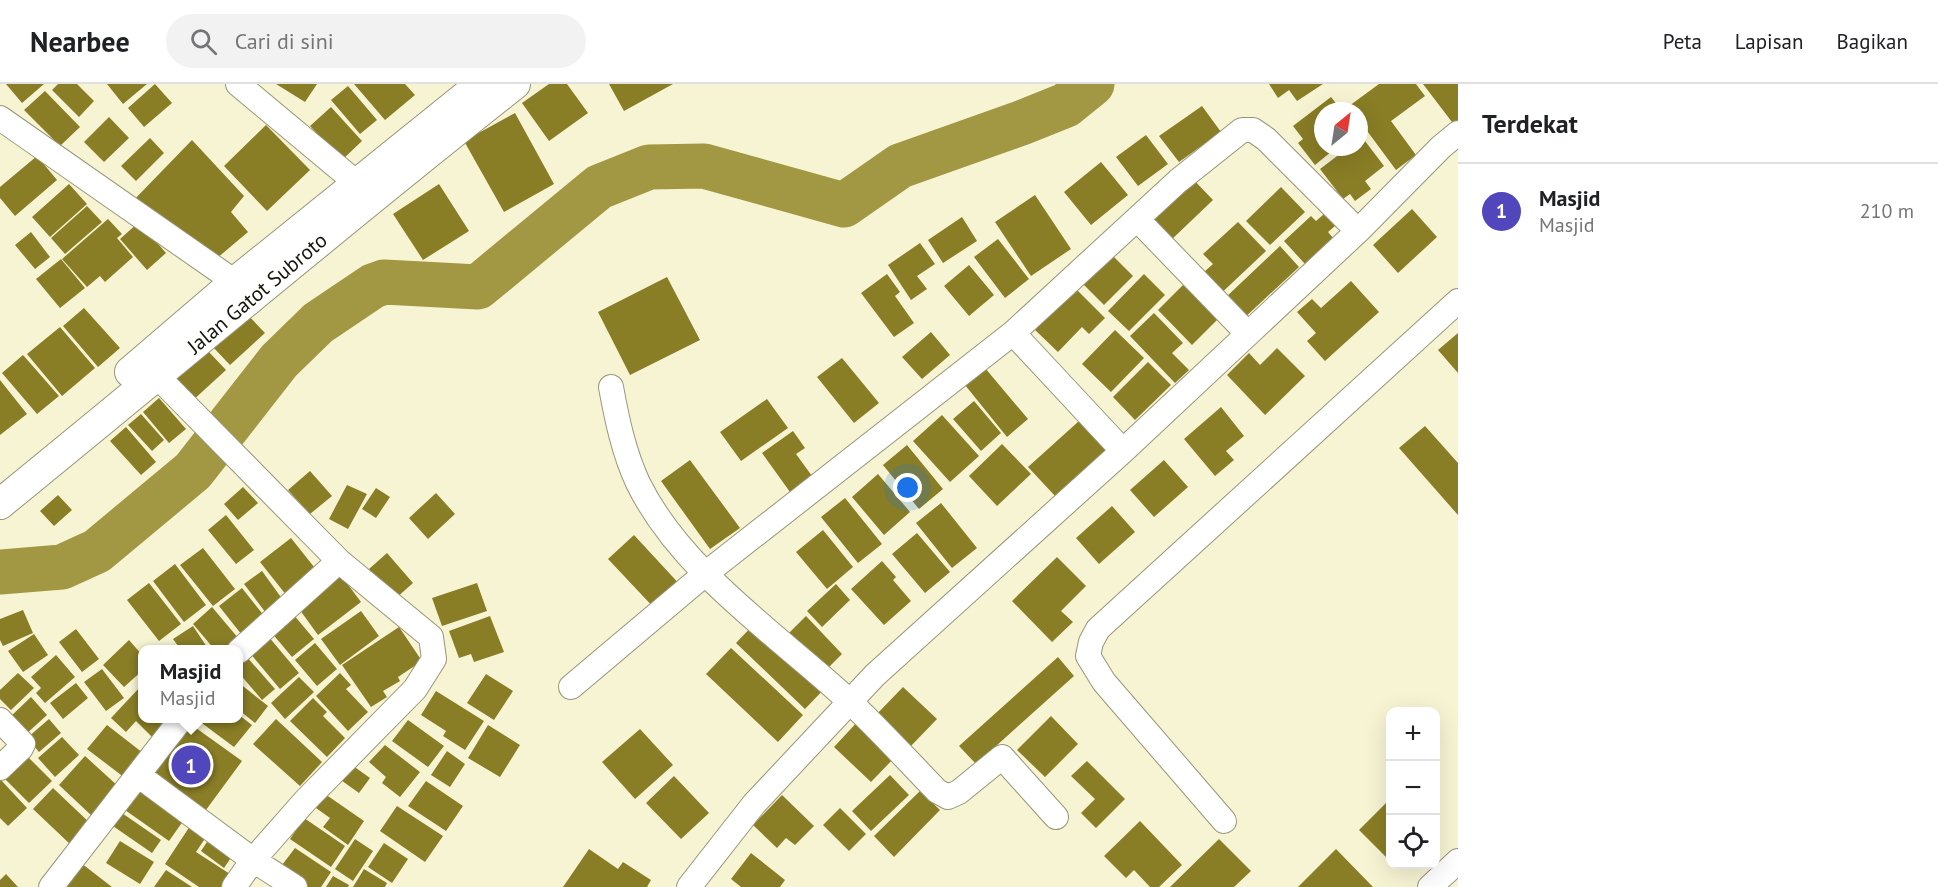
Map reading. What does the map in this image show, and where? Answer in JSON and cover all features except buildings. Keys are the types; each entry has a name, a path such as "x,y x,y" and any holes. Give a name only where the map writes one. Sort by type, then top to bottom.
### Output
{"street":[{"path":"238,84 364,190"},
{"name":"Jalan Gatot Subroto","path":"0,504 166,385 364,190 481,84"},
{"name":"Jalan Gatot Subroto","path":"0,484 235,282 515,84"},
{"path":"0,118 235,282"},
{"path":"571,687 705,574 1013,333 1178,181 1232,136 1247,129 1258,133 1272,144 1358,231"},
{"path":"689,887 754,804 875,675 1123,451 1358,231 1441,147 1458,133"},
{"path":"1137,219 1248,334"},
{"path":"1224,821 1104,682 1088,656 1091,642 1098,629 1458,301"},
{"path":"1013,333 1123,451"},
{"path":"166,385 339,561 431,637 434,659 409,698 305,801 253,860 234,887"},
{"path":"610,387 619,431 638,483 662,522 705,574 850,702 938,791 948,797 959,792 1002,757 1056,816"},
{"path":"243,647 339,561"},
{"path":"0,720 22,744 21,748 0,768"},
{"path":"51,887 178,723"},
{"path":"138,775 253,860 295,887"},
{"path":"1430,887 1458,861"}],"waterway":[{"path":"0,572 62,567 97,551 193,471 279,361 318,323 373,286 384,282 478,287 599,187 649,167 704,166 844,205 900,166 1066,105 1092,84"}],"place":[{"name":"Masjid","path":"191,765"}]}
